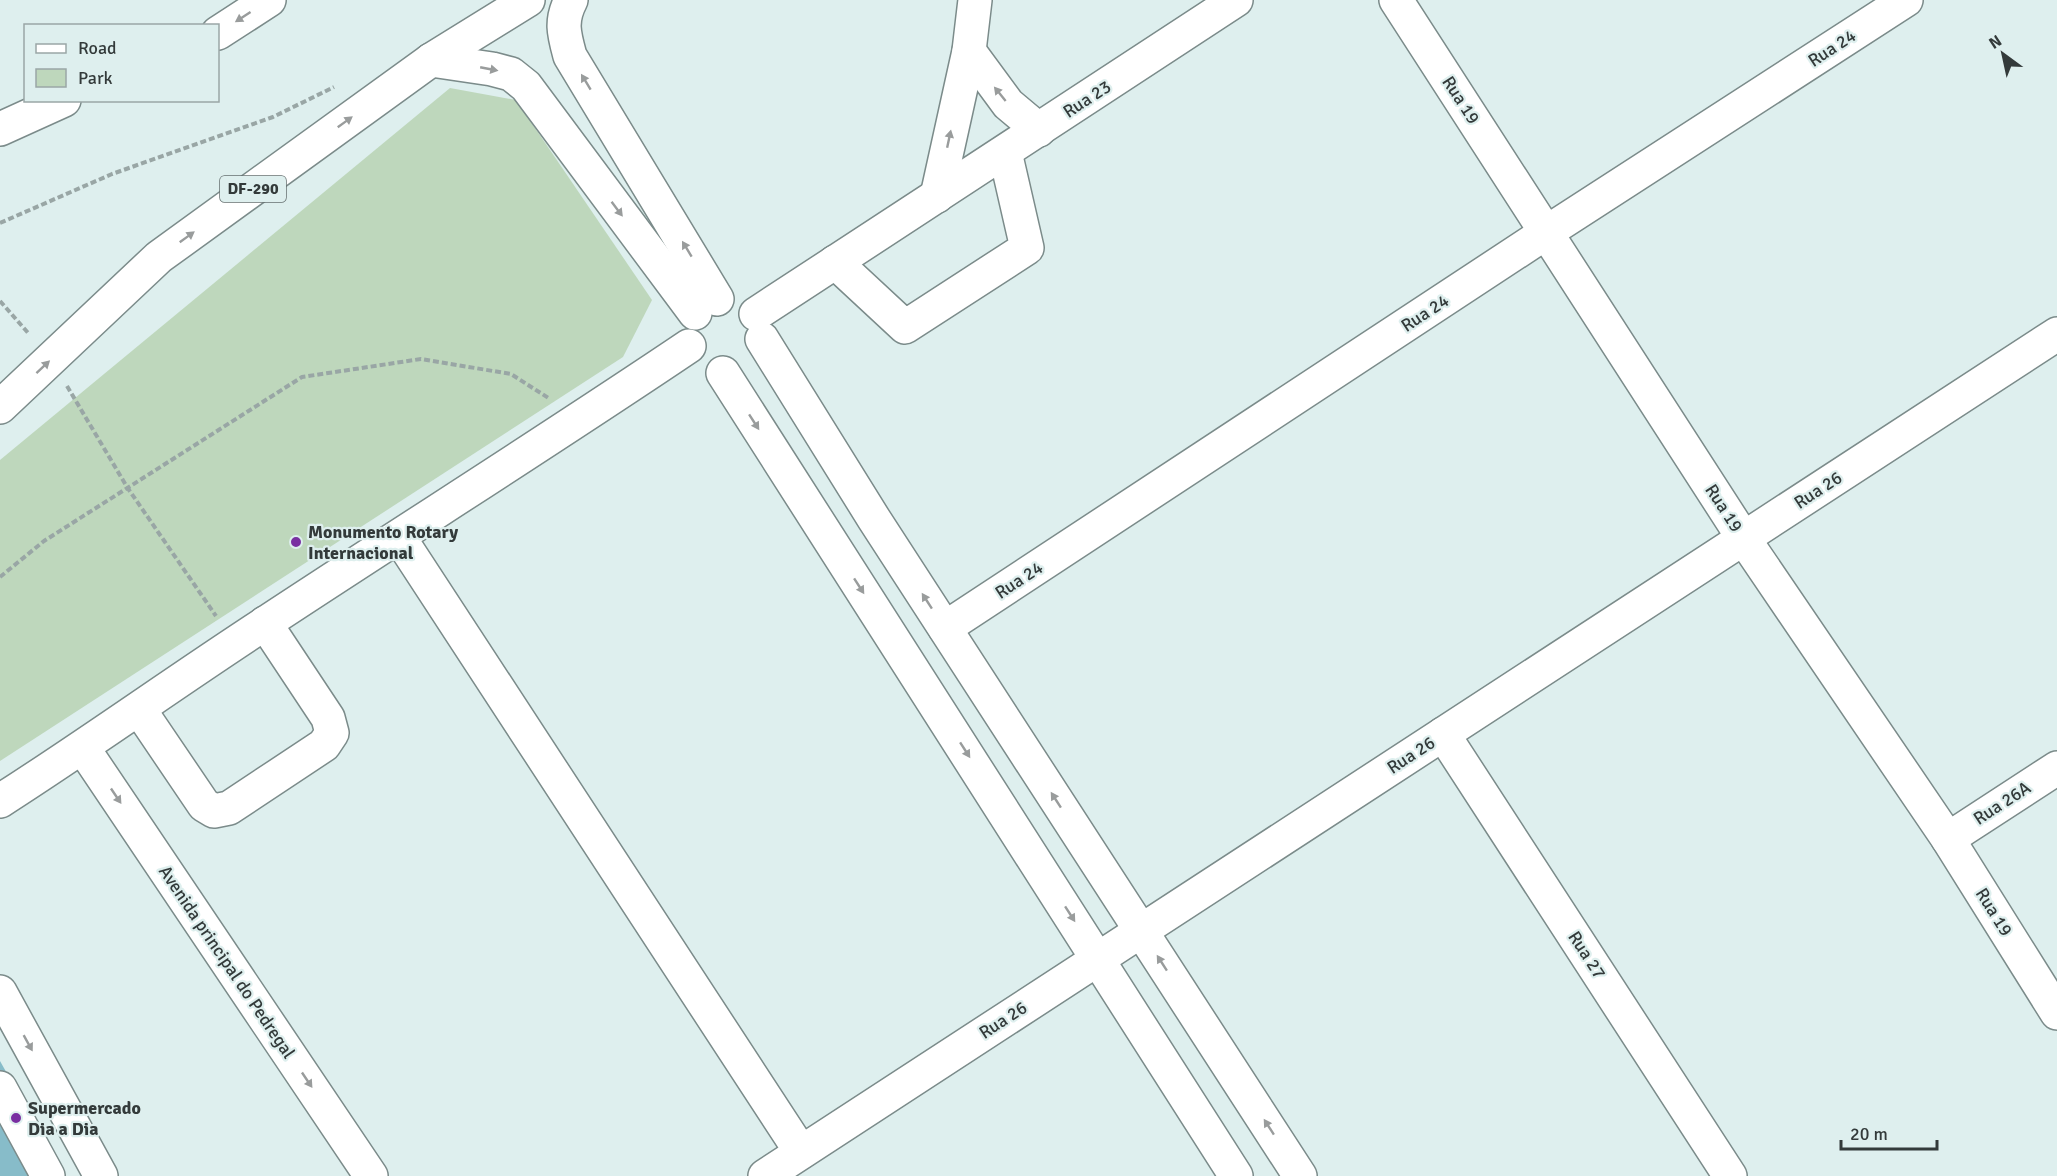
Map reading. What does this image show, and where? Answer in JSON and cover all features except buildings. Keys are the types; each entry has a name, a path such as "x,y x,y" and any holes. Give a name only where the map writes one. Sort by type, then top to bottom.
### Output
{"main road":[{"path":"219,32 269,0"},
{"name":"DF-290","path":"0,407 159,257 431,60 528,0"},
{"path":"571,0 565,13 564,33 570,56 706,306"},
{"path":"937,196 969,51 975,0"},
{"name":"Rua 23","path":"759,326 835,262 1236,0"},
{"name":"Rua 19","path":"1396,0 1744,539 1948,839 2057,1013"},
{"name":"Rua 24","path":"945,628 1547,232 1906,0"},
{"path":"969,51 1008,104 1038,130"},
{"path":"431,60 511,74 526,86 706,306"},
{"path":"3,121 58,102"},
{"path":"835,262 905,327 970,285 1027,248 1005,152"},
{"path":"759,326 760,350 753,360 734,372 723,373 701,365 693,356 689,346 687,335 689,323 706,306 728,298 747,305 874,519 1300,1176"},
{"name":"Rua 26","path":"765,1176 2057,334"},
{"path":"0,801 83,748 265,623 689,346"},
{"path":"723,373 1236,1176"},
{"path":"399,537 801,1152"},
{"path":"139,709 204,805 214,811 229,808 324,745 333,732 328,718 265,623"},
{"name":"Rua 27","path":"1443,734 1730,1176"},
{"name":"Avenida principal do Pedregal","path":"83,748 371,1176"},
{"name":"Rua 26A","path":"1948,839 2057,768"},
{"path":"0,992 101,1176"},
{"path":"0,1088 48,1176"}],"path":[{"path":"0,223 112,174 273,117 344,82"},
{"path":"0,301 51,359 127,487 235,643"},
{"path":"0,577 44,541 302,377 421,359 512,374 581,418"}],"green space":[{"path":"450,88 516,100 652,300 623,357 0,761 0,460"}],"place":[{"name":"Monumento Rotary Internacional","path":"296,542"},
{"name":"Supermercado Dia a Dia","path":"16,1118"}]}
